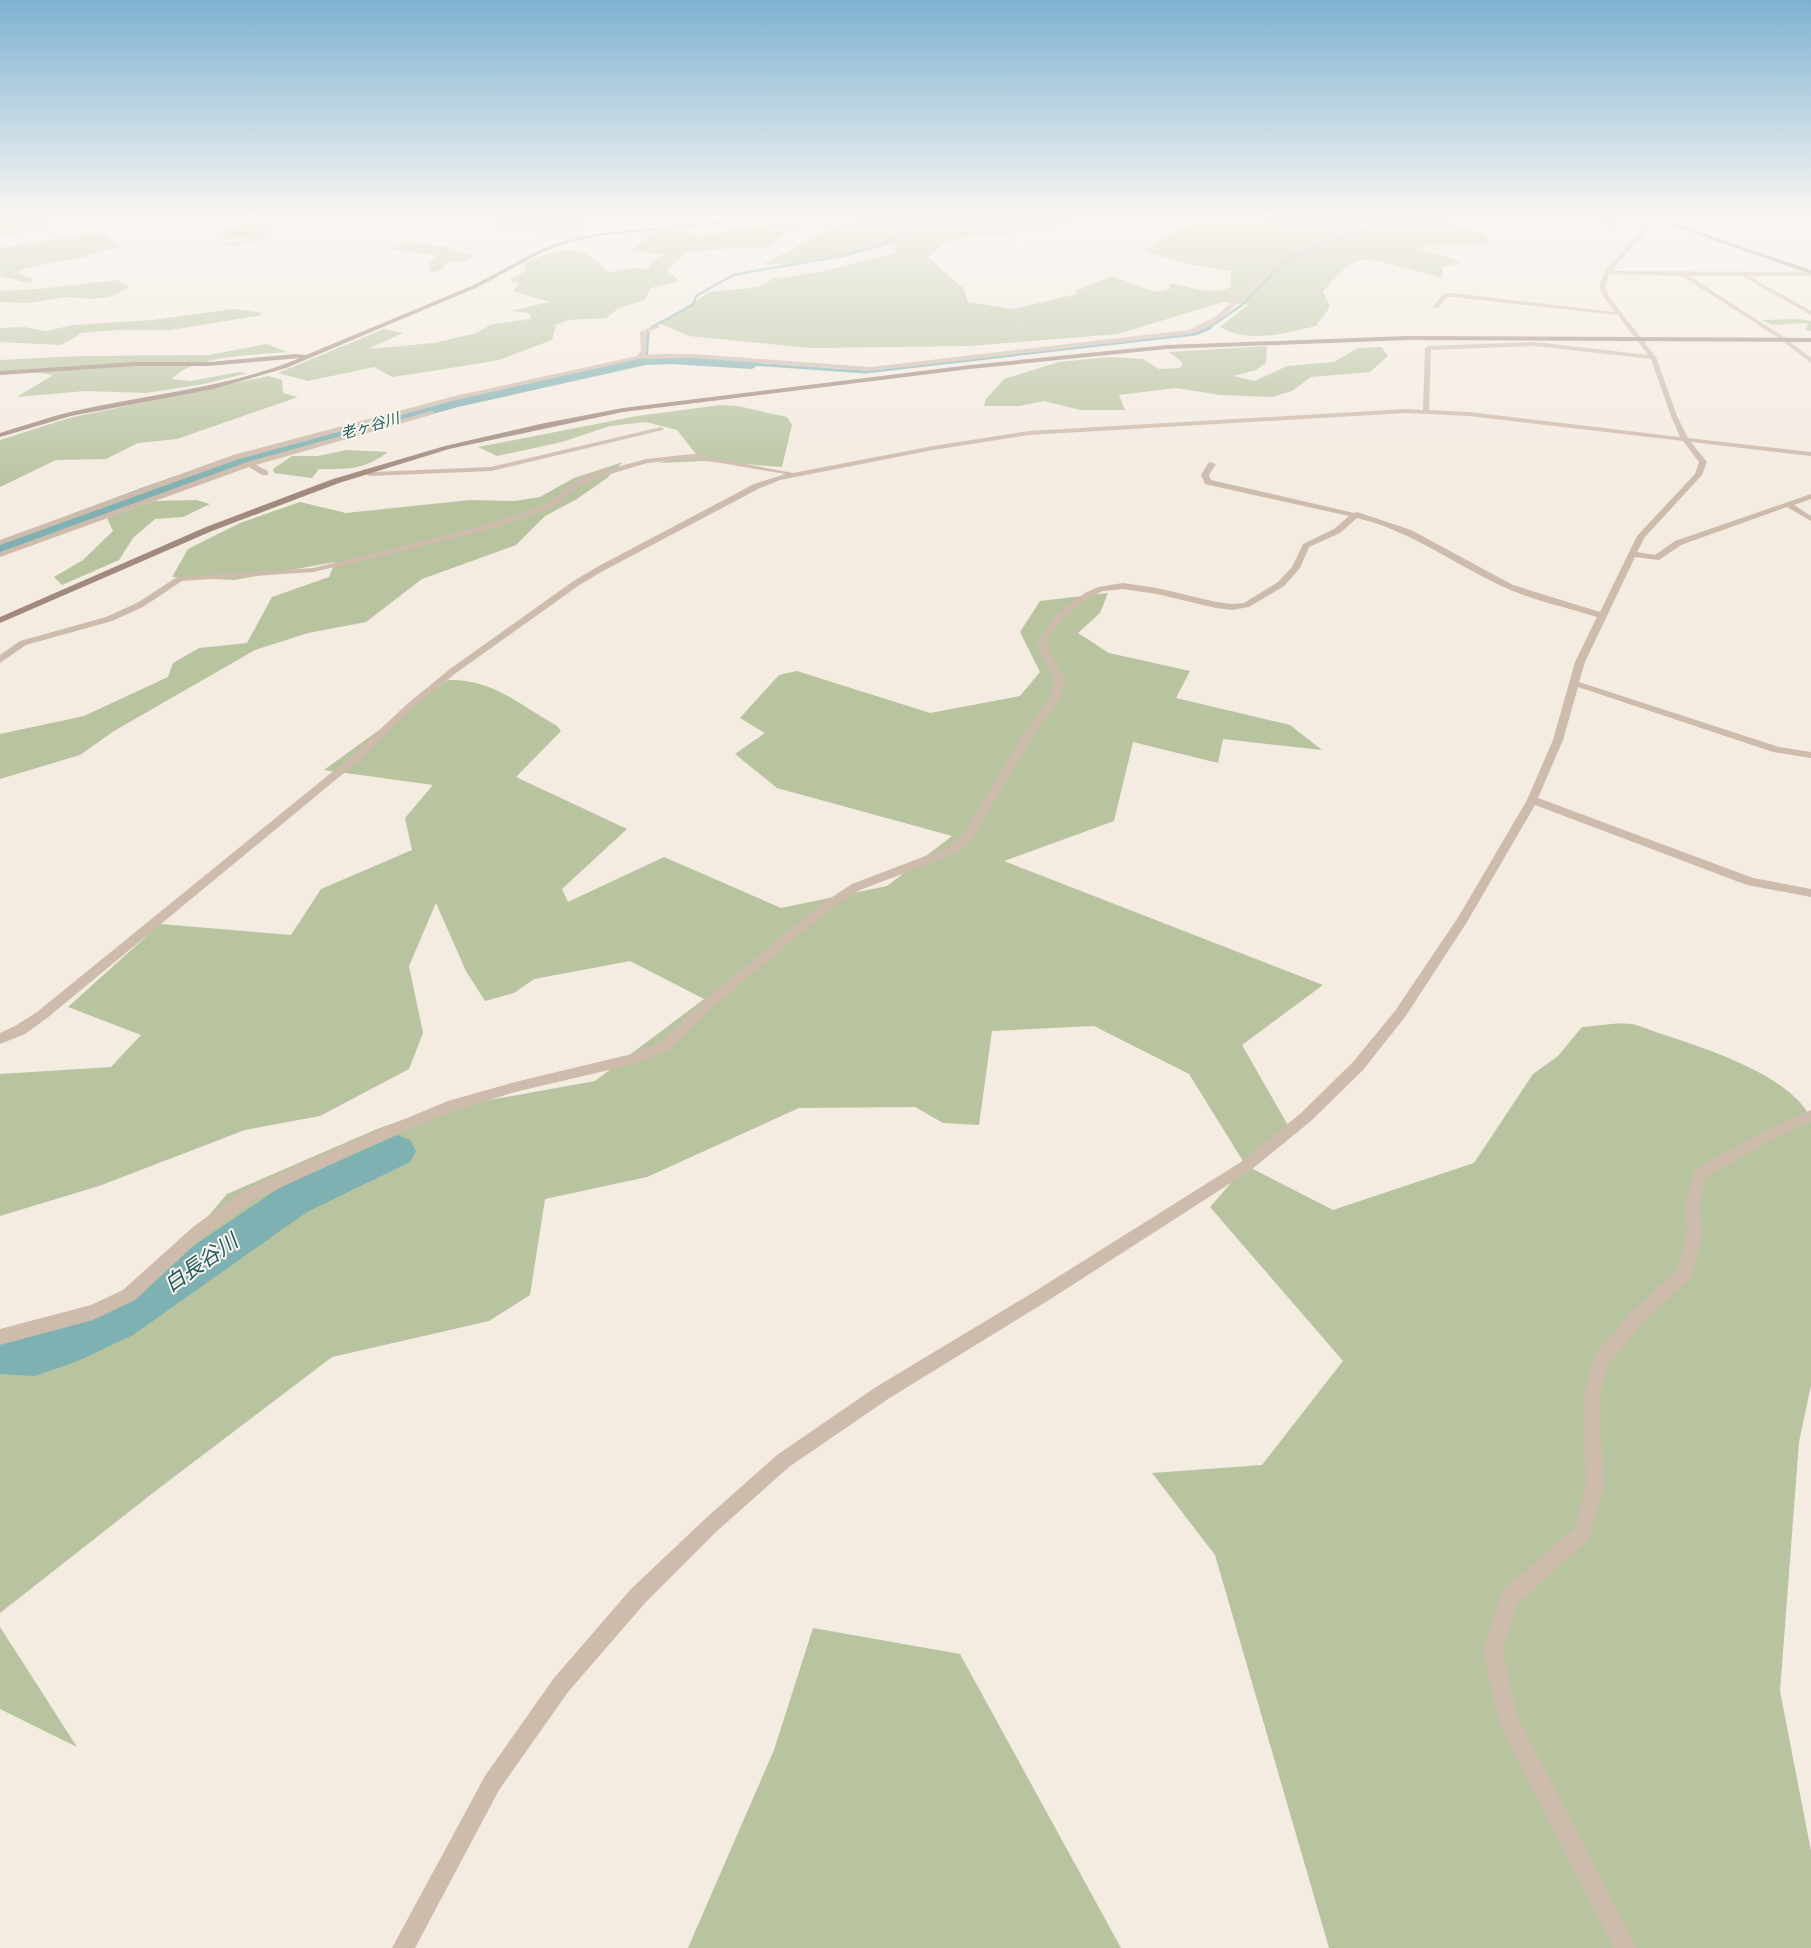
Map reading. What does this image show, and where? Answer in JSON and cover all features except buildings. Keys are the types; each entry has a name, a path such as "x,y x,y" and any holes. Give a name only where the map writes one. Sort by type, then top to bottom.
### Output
{"street":[{"path":"0,435 70,414 245,379 310,358 428,307"},
{"path":"0,620 208,529 284,499 365,471 456,445 622,410 1196,330 1231,307"},
{"path":"1557,307 1620,314"},
{"path":"403,1948 492,1783 561,1684 638,1596 711,1525 782,1461 882,1393 1043,1295 1246,1166 1306,1117 1358,1066 1400,1014 1463,919 1532,800 1558,740 1580,662 1642,536 1698,475 1703,462 1685,439 1674,416 1653,357 1615,307"},
{"path":"1734,307 1785,340 1811,361"},
{"path":"641,356 644,351 643,332 658,326"},
{"path":"0,556 250,464 504,391 641,356 763,361 871,369 1268,341 1407,338 1811,340"},
{"path":"1426,411 1428,348 1535,344 1653,357"},
{"path":"0,373 135,364 209,364 295,356 310,358"},
{"path":"757,367 763,361"},
{"path":"0,543 236,457 426,405 504,391"},
{"path":"0,1039 20,1030 42,1015 357,757 409,706 484,648 575,584 600,569 757,486 791,474 1029,433 1426,411 1811,454"},
{"path":"365,471 370,474 491,468 661,429"},
{"path":"0,660 10,651 37,638 109,619 125,612 140,605 180,579 313,570 368,557 498,524 534,512 552,504 570,489 591,477 646,461 692,456 791,474"},
{"path":"250,464 266,474"},
{"path":"1212,464 1205,475 1208,482 1357,514 1408,532 1510,587 1603,616"},
{"path":"1633,554 1656,558 1678,543 1811,496"},
{"path":"1789,505 1811,519"},
{"path":"0,1337 92,1312 129,1295 198,1232 251,1194 362,1143 448,1108 515,1087 630,1060 664,1047 711,1002 824,908 856,887 953,850 970,834 1030,732 1056,697 1060,681 1042,647 1043,639 1061,615 1088,595 1101,589 1123,586 1157,591 1216,605 1246,605 1281,584 1296,568 1306,546 1337,531 1357,514"},
{"path":"1574,683 1777,750 1811,755"},
{"path":"1532,800 1751,882 1811,893"},
{"path":"1626,1948 1507,1719 1493,1651 1509,1598 1583,1533 1595,1486 1591,1398 1601,1361 1637,1316 1685,1273 1695,1233 1692,1206 1700,1173 1811,1116"}],"green space":[{"path":"528,307 623,307 606,318 568,320 556,325 552,340 499,360 392,377 374,367 308,381 278,373 384,329 403,333 368,349 434,343 476,333 492,324 531,319 529,313 511,311"},
{"path":"685,307 1000,307 1013,309 1022,307 1207,307 1118,334 969,346 811,348 689,336 659,323"},
{"path":"1246,307 1330,307 1316,326 1292,332 1255,336 1231,332 1220,327"},
{"path":"233,309 263,313 258,316 170,330 118,330 82,333 61,345 0,342 0,328 24,327 46,331 73,325 153,320"},
{"path":"1799,319 1811,321 1811,331 1805,330 1808,325 1805,323 1773,325 1762,320"},
{"path":"266,344 288,352 226,358 195,365 182,371 172,379 191,381 239,372 248,373 204,384 146,393 85,391 17,397 53,375 33,372 0,373 0,360 82,356 209,355"},
{"path":"1267,346 1266,363 1256,370 1233,376 1255,381 1287,366 1334,362 1358,348 1381,347 1388,356 1370,372 1311,377 1292,391 1272,397 1220,395 1176,388 1119,395 1125,410 1080,410 1044,401 1019,406 984,406 986,399 1004,379 1059,362 1108,357 1143,359 1159,369 1180,368 1183,363 1169,352"},
{"path":"268,376 282,380 283,393 298,397 177,439 138,443 106,459 56,460 0,487 0,440 69,418"},
{"path":"720,405 738,406 787,417 792,425 782,467 704,461 657,463 696,454 677,430 646,422 610,426 562,442 497,456 478,447 637,416"},
{"path":"347,450 388,452 371,462 356,467 319,469 312,478 274,473 273,469 292,456 318,456"},
{"path":"623,462 607,478 577,499 545,516 516,545 422,579 366,622 308,633 255,650 114,731 80,755 0,779 0,734 84,716 168,677 173,663 199,648 247,643 272,597 329,577 335,562 234,580 172,577 188,549 240,523 300,502 346,513 470,500 514,501 540,497 574,478"},
{"path":"196,500 210,504 183,517 155,519 133,538 119,560 62,585 54,577 83,560 113,531 107,518 155,501"},
{"path":"1108,593 1100,613 1078,633 1109,653 1190,671 1176,698 1290,725 1322,750 1223,739 1218,763 1133,742 1114,821 1004,861 1323,985 1242,1045 1290,1129 1247,1166 1333,1210 1474,1163 1533,1074 1558,1056 1582,1027 1613,1024 1640,1026 1725,1056 1747,1066 1768,1077 1786,1090 1801,1104 1811,1119 1811,1385 1799,1442 1780,1691 1811,1851 1811,1948 1329,1948 1215,1555 1152,1473 1262,1465 1343,1361 1210,1207 1246,1166 1189,1074 1094,1026 992,1031 979,1125 943,1123 915,1107 799,1108 647,1177 545,1199 530,1295 489,1321 332,1357 158,1489 0,1613 0,1359 149,1286 227,1194 377,1129 428,1111 595,1081 704,999 630,961 534,979 514,993 485,1001 466,971 436,903 409,966 423,1033 409,1069 320,1116 245,1130 99,1186 0,1216 0,1074 111,1067 141,1035 68,1007 160,924 291,935 321,889 412,850 405,818 433,785 324,770 448,680 479,684 506,695 557,726 561,731 516,777 627,829 562,889 568,902 664,857 781,908 887,886 952,836 777,788 735,754 765,733 740,718 779,675 797,671 930,713 1020,696 1040,672 1020,632 1040,601"},
{"path":"0,1627 77,1747 0,1709"},
{"path":"813,1628 960,1654 1121,1948 688,1948 774,1750"}],"waterway":[{"path":"652,327 689,307"},
{"path":"1207,329 1239,307"},
{"path":"752,364 865,372 1195,334 1210,328"},
{"path":"646,360 648,333"},
{"name":"老ヶ谷川","path":"0,548 211,471 455,403 646,360 671,359 752,364"},
{"name":"白長谷川","path":"0,1353 35,1355 63,1347 118,1321 293,1200 397,1151"}]}
